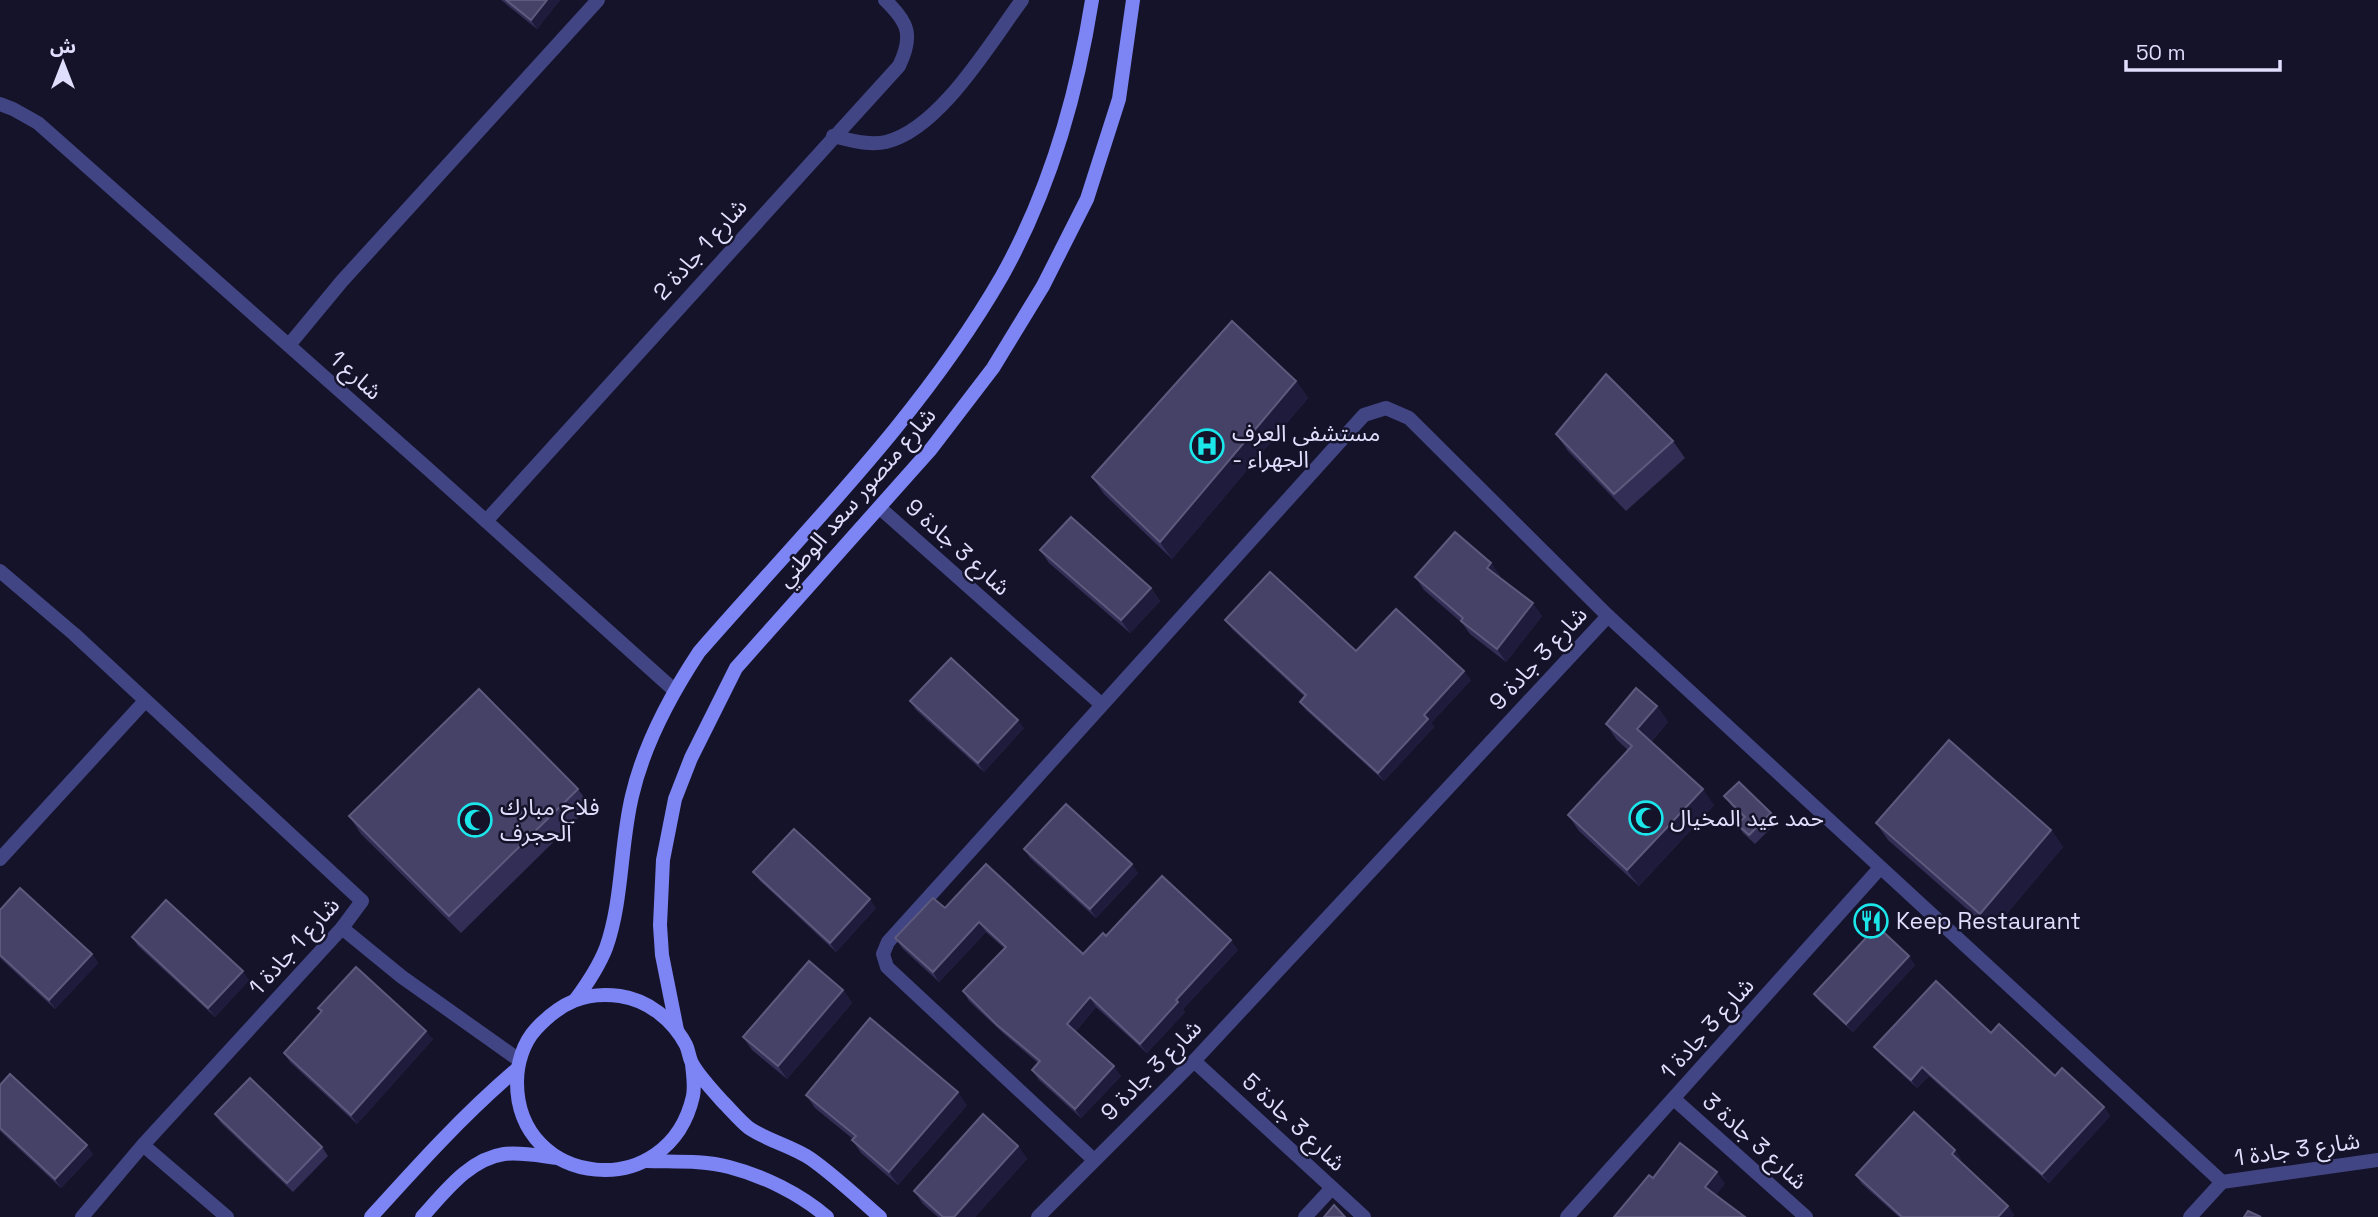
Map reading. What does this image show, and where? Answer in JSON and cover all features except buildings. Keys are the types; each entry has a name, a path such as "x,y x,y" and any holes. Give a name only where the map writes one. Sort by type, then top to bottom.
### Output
{"street":[{"path":"289,345 342,281 598,0"},
{"name":"شارع 1 جادة 2","path":"486,521 899,66 906,47 905,26 901,16 885,0"},
{"path":"833,136 866,143 885,142 904,135 936,113 1022,0"},
{"name":"شارع منصور سعد الوطني","path":"576,999 605,951 614,919 621,856 632,796 646,751 674,690 699,652 884,444 947,363 1002,275 1042,192 1072,97 1093,0"},
{"name":"شارع منصور سعد الوطني","path":"677,1030 662,955 662,873 675,799 691,758 736,668 931,449 993,368 1043,286 1087,199 1119,99 1133,0"},
{"name":"شارع 1","path":"0,104 38,123 674,690"},
{"name":"شارع 3 جادة 9","path":"1038,1217 1194,1060 1608,616 1409,418 1385,408 1364,415 888,942 883,954 887,967 1094,1160"},
{"name":"شارع 3 جادة 9","path":"880,508 1101,704"},
{"name":"شارع 1 جادة 1","path":"0,570 74,634 361,898 361,904 342,929 143,1145 82,1217"},
{"name":"شارع 3 جادة 1","path":"1608,616 2221,1182"},
{"path":"0,859 145,701"},
{"name":"شارع 3 جادة 1","path":"1567,1217 1880,867"},
{"path":"342,929 518,1065"},
{"path":"422,1217 467,1172 485,1160 503,1154 559,1158 587,1170 618,1171 646,1161 669,1144 686,1121 694,1093 692,1064 687,1046 677,1030 657,1010 632,998 604,994 576,999 551,1013 531,1034 518,1065 517,1096 524,1121 539,1142 559,1158"},
{"name":"شارع 3 جادة 5","path":"1194,1060 1364,1217"},
{"path":"692,1064 722,1101 749,1128 810,1158 880,1217"},
{"path":"371,1217 433,1148 518,1065"},
{"name":"شارع 3 جادة 3","path":"1674,1099 1806,1217"},
{"path":"143,1145 228,1217"},
{"name":"شارع 3 جادة 1","path":"2190,1217 2221,1182 2378,1160"},
{"path":"646,1161 693,1162 729,1167 769,1181 814,1206 827,1217"},
{"path":"1305,1217 1332,1188"}],"place":[{"name":"مستشفى العرف - الجهراء","path":"1207,446"},
{"name":"حمد عيد المخيال","path":"1646,818"},
{"name":"فلاح مبارك الحجرف","path":"475,820"},
{"name":"Keep Restaurant","path":"1871,921"}]}
